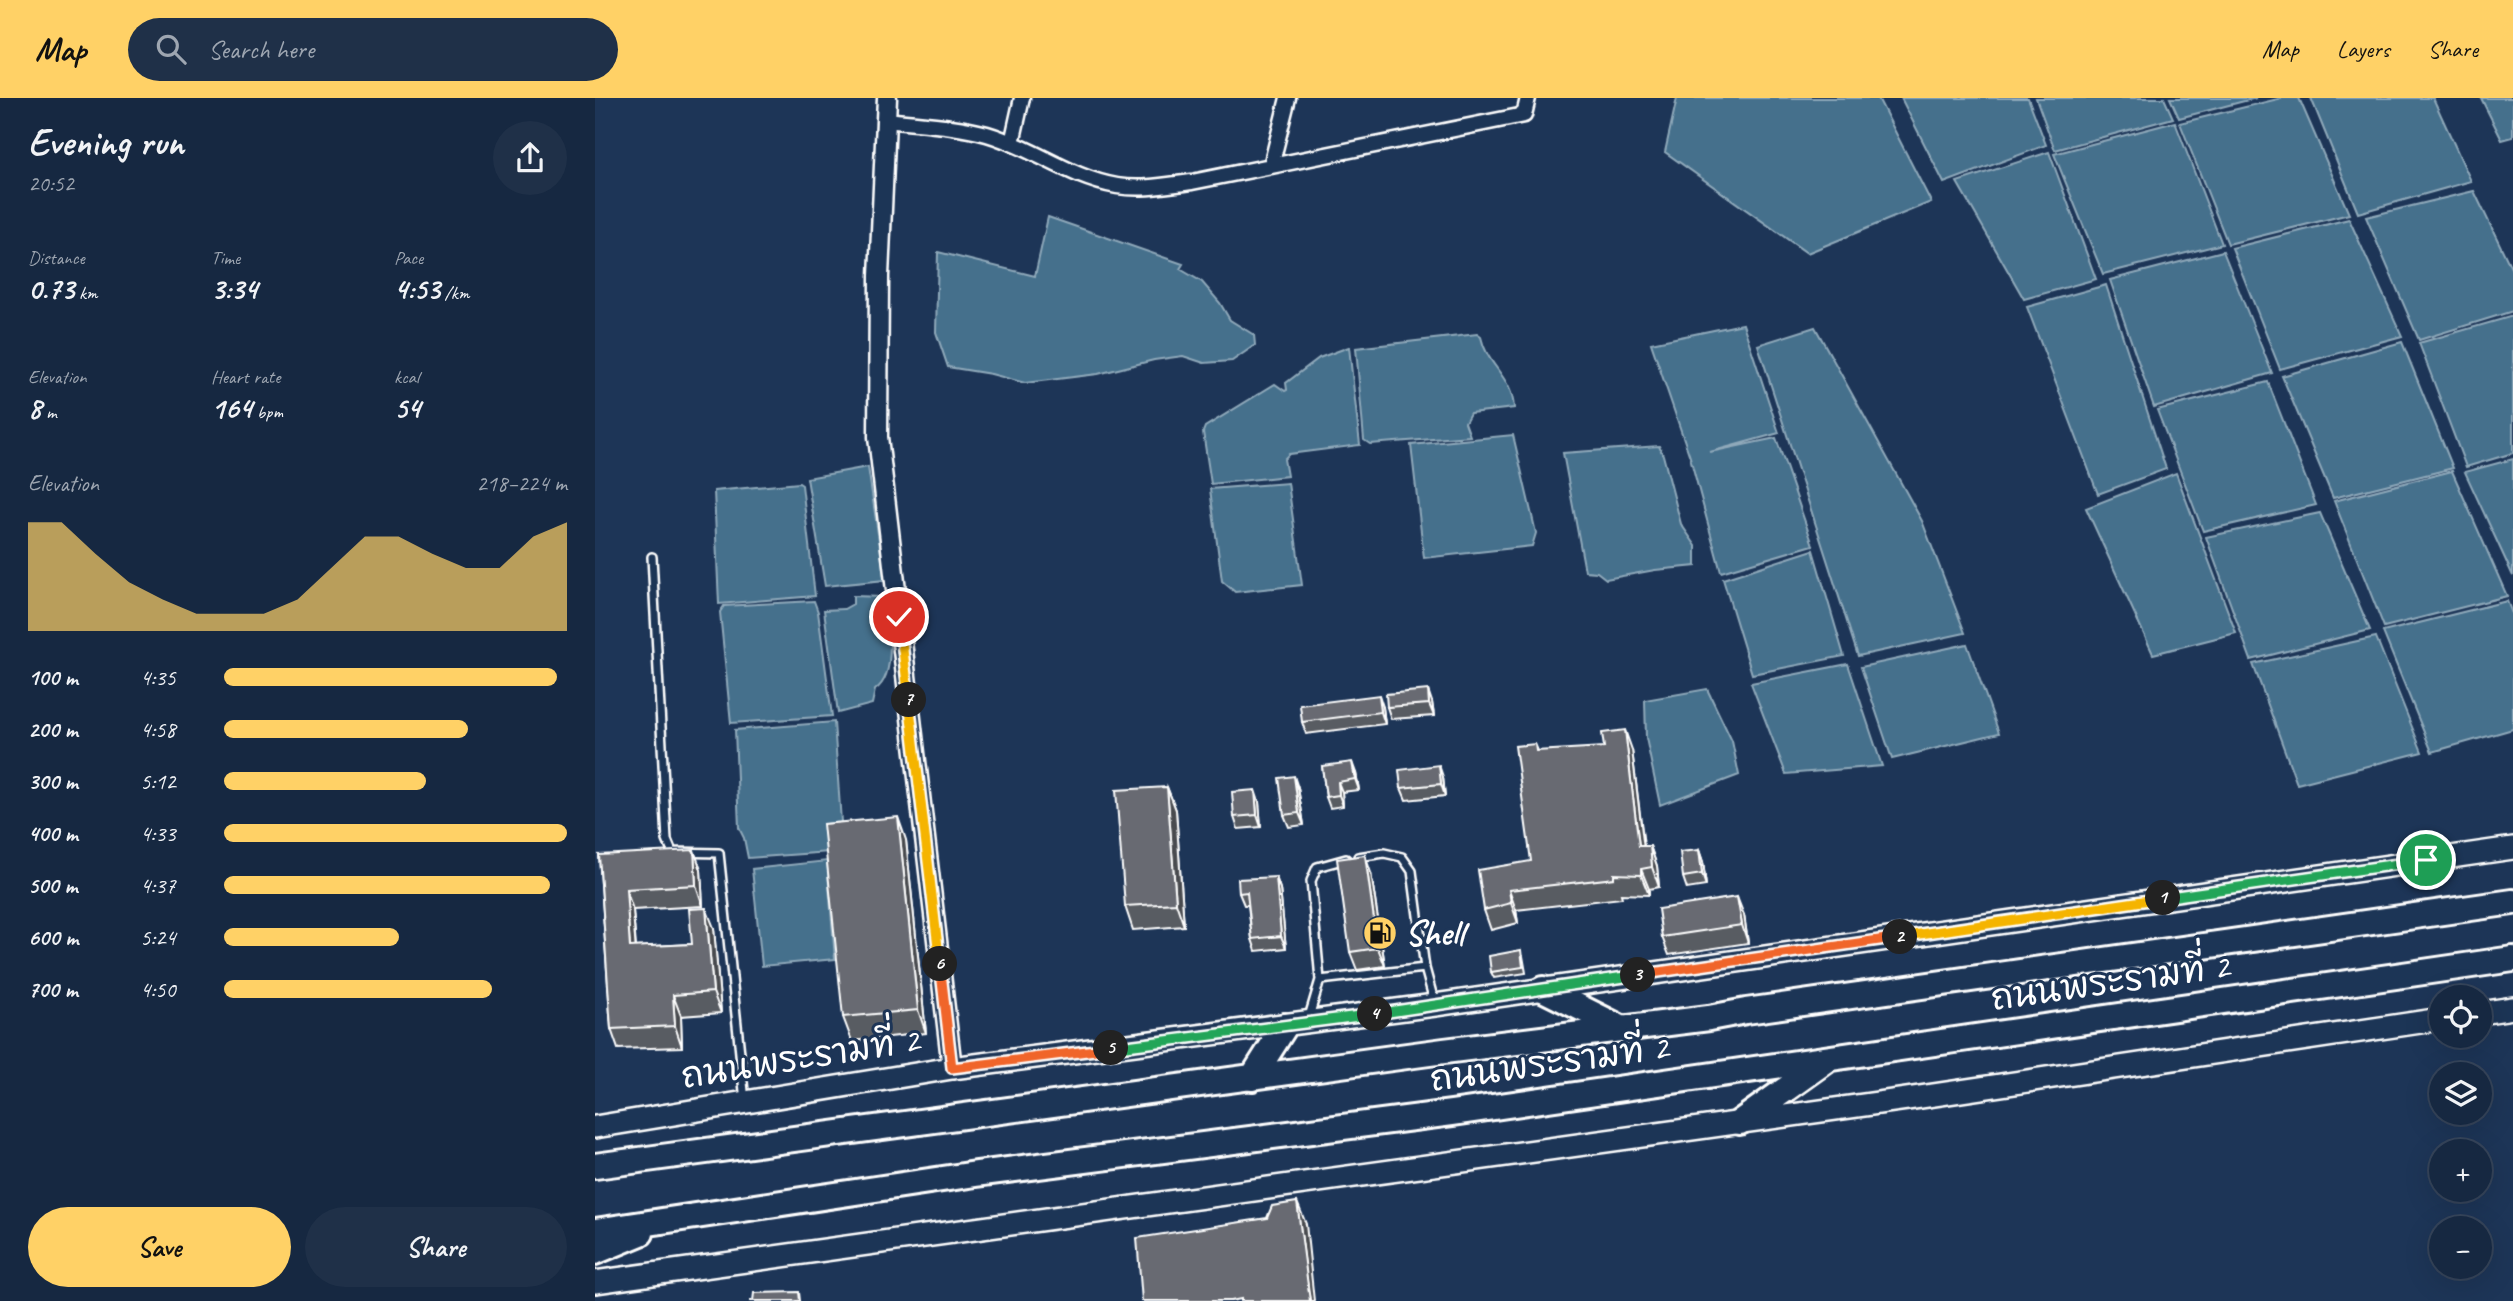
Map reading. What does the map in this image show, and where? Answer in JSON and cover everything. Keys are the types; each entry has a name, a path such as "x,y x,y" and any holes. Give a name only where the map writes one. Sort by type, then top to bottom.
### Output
{"highway":[{"name":"ถนนพระรามที่ 2","path":"595,1166 897,1123 1623,1029 2513,902"},
{"name":"ถนนพระรามที่ 2","path":"595,1231 976,1174 1452,1113 2513,959"},
{"path":"1543,989 1623,1029"},
{"path":"1252,1078 1296,1024"},
{"path":"1740,1122 1831,1058"},
{"path":"595,1252 677,1219"}],"main road":[{"name":"ถนนพระรามที่ 2","path":"595,1127 952,1068 1435,1005 2513,848"},
{"path":"2492,1011 2513,1008"},
{"path":"595,1282 1740,1122 2429,1021"}],"street":[{"path":"887,98 879,276 878,437 952,1068"},
{"path":"1011,143 1023,98"},
{"path":"1271,166 1288,98"},
{"path":"886,120 961,128 1011,143 1076,173 1115,186 1139,188 1192,182 1524,115 1528,98"}],"lane":[{"path":"652,557 667,840 672,852 719,853 745,1102"},
{"path":"1296,1024 1320,980 1311,881 1317,867 1331,861 1384,853 1402,857 1412,871 1425,968 1435,1005"},
{"path":"1320,980 1425,968"}],"water":[{"path":"1677,98 1878,98 1931,202 1807,253 1665,152"},
{"path":"1901,98 2028,98 2046,145 1944,183"},
{"path":"2036,98 2164,98 2173,118 2055,150"},
{"path":"2170,98 2256,98 2179,118"},
{"path":"2282,98 2299,98 2349,214 2228,244 2180,123"},
{"path":"2311,98 2433,98 2471,181 2358,213"},
{"path":"2481,98 2513,98 2513,137 2502,140"},
{"path":"2175,122 2222,244 2103,274 2054,154"},
{"path":"2049,152 2096,279 2024,299 1957,182"},
{"path":"2474,191 2513,272 2513,311 2419,340 2366,217"},
{"path":"1048,217 1183,264 1180,269 1202,282 1230,320 1254,335 1255,345 1232,361 1204,363 1183,356 1098,374 1025,383 948,367 936,332 938,252 1035,276"},
{"path":"2349,219 2402,336 2280,369 2232,248"},
{"path":"2223,251 2272,373 2154,407 2110,280"},
{"path":"2106,285 2166,469 2098,494 2027,307"},
{"path":"2513,316 2513,453 2466,467 2419,343"},
{"path":"1743,324 1779,433 1710,452 1776,438 1813,545 1721,572 1690,457 1651,343"},
{"path":"1815,327 1922,521 1965,633 1858,656 1758,345"},
{"path":"1477,334 1509,387 1514,408 1470,413 1465,422 1470,436 1370,444 1364,440 1356,348"},
{"path":"2402,342 2453,468 2333,498 2282,376"},
{"path":"1349,347 1360,445 1289,454 1284,459 1287,476 1211,484 1203,432 1205,427 1275,384 1287,390 1286,383 1319,358"},
{"path":"2268,382 2316,505 2203,531 2157,410"},
{"path":"1513,435 1536,533 1532,546 1424,558 1411,445"},
{"path":"1659,446 1681,524 1696,546 1696,566 1606,579 1597,572 1585,571 1563,453"},
{"path":"2513,459 2513,576 2465,472"},
{"path":"868,467 885,580 825,586 807,478"},
{"path":"2452,471 2507,596 2384,627 2334,501"},
{"path":"2176,473 2236,633 2153,654 2086,508"},
{"path":"799,483 802,485 815,596 719,604 714,491"},
{"path":"1288,483 1302,585 1235,592 1222,581 1210,489"},
{"path":"2320,513 2370,630 2251,660 2206,537"},
{"path":"1813,550 1844,656 1752,674 1723,579"},
{"path":"853,596 883,597 888,620 889,660 887,673 875,690 872,704 838,713 824,610 844,609 853,604"},
{"path":"814,601 818,612 832,716 731,723 720,612 724,606"},
{"path":"2507,601 2513,616 2513,729 2432,752 2383,632"},
{"path":"2376,637 2422,752 2297,784 2253,664"},
{"path":"1967,644 1999,733 1892,759 1861,667"},
{"path":"1848,664 1882,766 1786,774 1751,683"},
{"path":"1707,689 1732,741 1739,775 1660,805 1646,738 1645,700"},
{"path":"834,722 843,851 748,858 739,828 735,730"},
{"path":"827,861 835,959 762,966 752,869"}],"building":[{"path":"1428,690 1429,704 1387,707 1386,694"},
{"path":"1379,695 1381,712 1302,722 1300,705"},
{"path":"1625,730 1639,846 1650,846 1652,867 1641,869 1641,875 1614,874 1614,878 1509,890 1511,903 1484,910 1478,870 1531,861 1515,746 1535,744 1536,751 1604,747 1602,733"},
{"path":"1352,762 1355,779 1338,782 1339,795 1326,797 1322,766"},
{"path":"1439,765 1441,784 1401,788 1399,770"},
{"path":"1294,776 1299,813 1284,815 1279,778"},
{"path":"1167,787 1176,903 1125,906 1116,790"},
{"path":"1255,790 1257,815 1234,817 1232,792"},
{"path":"898,817 918,1010 843,1017 823,824"},
{"path":"694,850 696,885 626,889 630,947 692,944 689,909 706,908 713,992 673,995 675,1026 611,1029 599,855"},
{"path":"1699,850 1702,874 1683,877 1680,852"},
{"path":"1365,855 1378,948 1350,952 1337,859"},
{"path":"1276,877 1281,936 1252,939 1247,892 1239,893 1238,879"},
{"path":"1737,897 1742,925 1662,937 1658,909"},
{"path":"1521,950 1523,967 1491,972 1489,956"},
{"path":"1297,1202 1310,1301 1142,1301 1137,1238 1267,1218 1272,1206"},
{"path":"799,1292 800,1301 753,1301 754,1293"}],"place":[{"name":"Shell","path":"1380,933"}],"route":[{"path":"899,617 952,1068 1435,1005 2426,860"}]}
